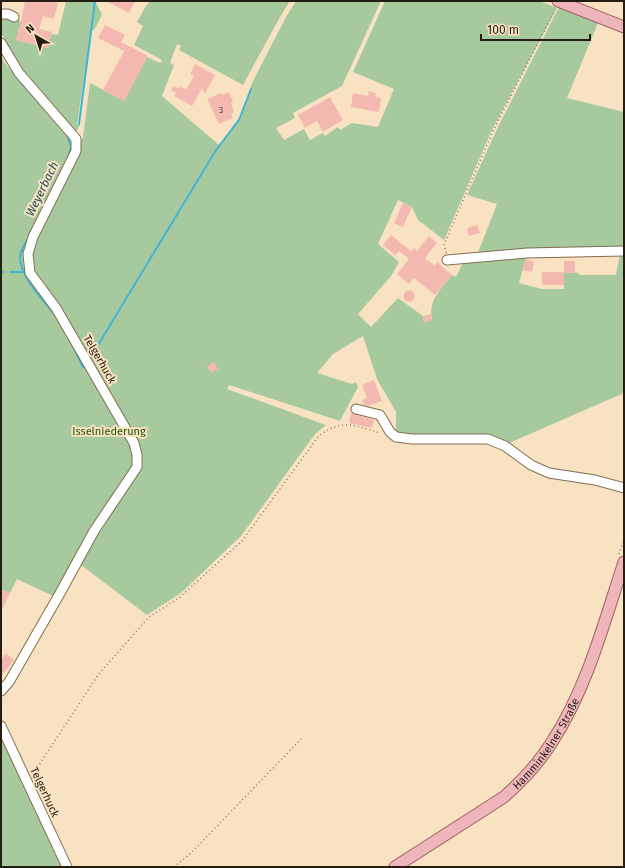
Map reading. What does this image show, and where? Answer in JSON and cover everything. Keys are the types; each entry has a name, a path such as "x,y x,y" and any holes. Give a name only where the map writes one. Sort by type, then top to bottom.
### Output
{"main road":[{"path":"558,1 624,27"},
{"name":"Hamminkelner Straße","path":"392,865 504,797 520,783 552,743 571,709 586,672 621,559"}],"street":[{"path":"1,14 8,14 14,17"},
{"name":"Telgerhuck","path":"1,43 19,73 76,139 76,151 33,237 28,254 30,273 56,308 134,443 137,455 137,467 94,531 9,682 1,691"},
{"path":"447,260 528,253 624,251"},
{"path":"356,409 380,415 390,432 396,437 412,439 488,439 505,446 532,464 549,473 595,480 624,488"},
{"name":"Telgerhuck","path":"1,726 67,867"}],"path":[{"path":"447,260 444,244 450,230 493,131 558,1"},
{"path":"27,782 98,675 149,617 179,598 242,540 318,437 330,428 347,424 382,433"},
{"path":"621,559 624,539"},
{"path":"174,867 191,853 303,737"},
{"path":"384,867 392,865"}],"green space":[{"path":"66,1 95,1 102,14 96,27 91,32 77,124 80,125 76,132 29,79 14,58 1,32 1,18 8,17 19,19 21,23 16,40 48,48 51,35 58,35"},
{"name":"Isselniederung","path":"150,1 290,1 243,85 179,50 181,46 177,44 170,63 174,65 162,96 219,145 241,115 252,83 286,17 296,1 381,1 342,86 293,113 295,118 276,128 284,140 304,129 310,140 323,133 325,136 338,127 340,130 352,123 378,127 394,89 353,72 385,1 539,1 557,8 491,132 444,240 418,220 412,207 398,200 378,244 399,262 391,276 358,314 371,327 398,298 423,316 424,322 432,320 431,313 433,301 452,275 456,277 464,261 527,254 519,283 542,289 564,289 564,273 579,273 579,275 616,275 620,253 624,253 624,393 507,444 396,434 396,412 377,379 363,336 333,354 317,373 352,384 356,382 358,387 340,421 229,385 227,389 326,425 315,434 241,536 181,593 147,615 81,565 96,539 86,536 53,596 17,579 10,593 1,589 1,55 4,62 66,135 79,156 90,83 124,101 147,57 160,63 162,60 134,45 143,26 137,22"},
{"path":"559,7 598,23 567,98 624,112 624,248 477,255 497,204 467,195 496,131"},
{"path":"1,733 62,867 1,867"}],"building":[{"path":"25,1 50,1 58,3 54,19 43,16 39,29 52,32 48,48 15,40 19,31"},
{"path":"106,1 135,1 129,13"},
{"path":"105,25 125,35 121,42 148,56 124,101 103,90 124,51 98,38"},
{"path":"195,64 215,75 205,94 202,88 192,106 174,96 176,93 171,90 174,86 179,89 180,86 186,90 194,76 190,74"},
{"path":"369,91 376,93 375,97 381,98 379,112 351,107 353,93 368,96"},
{"path":"229,92 233,102 231,103 234,112 231,114 233,118 219,124 207,99 221,93 222,95"},
{"path":"330,97 343,120 323,132 317,121 305,128 298,115"},
{"path":"403,203 412,207 403,227 394,223"},
{"path":"477,225 480,233 469,236 467,228"},
{"path":"391,235 411,251 414,248 417,251 429,236 437,243 425,258 435,266 437,262 452,275 435,295 414,278 409,284 397,274 409,259 399,251 395,255 383,245"},
{"path":"526,259 534,262 532,272 523,270"},
{"path":"564,261 575,261 575,273 564,273"},
{"path":"542,272 564,272 564,285 542,285"},
{"path":"409,290 413,292 415,296 413,300 409,302 405,300 403,296 405,292"},
{"path":"431,314 432,320 424,322 423,316"},
{"path":"214,362 218,369 211,373 207,366"},
{"path":"374,380 382,401 368,406 364,405 362,400 367,398 362,385"},
{"path":"351,413 374,420 372,428 349,423"},
{"path":"1,589 10,593 1,611"},
{"path":"6,653 14,660 1,676 1,660"}],"waterway":[{"name":"Weyerbach","path":"79,124 95,1"},
{"path":"12,70 15,75"},
{"path":"19,80 41,105"},
{"path":"89,360 216,150 239,120 251,89"},
{"name":"Weyerbach","path":"67,135 71,147 68,158"},
{"path":"29,237 21,252 21,265 28,281 56,316"},
{"name":"Weyerbach","path":"11,272 23,272"},
{"path":"69,338 83,367 85,365"}]}
